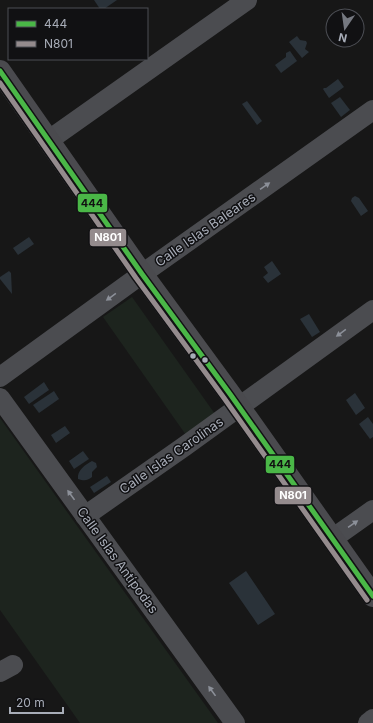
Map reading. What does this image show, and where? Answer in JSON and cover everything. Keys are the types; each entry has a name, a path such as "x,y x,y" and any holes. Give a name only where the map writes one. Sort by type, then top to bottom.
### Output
{"street":[{"path":"49,140 247,0"},
{"path":"0,71 142,274 239,407 373,596"},
{"name":"Calle Islas Baleares","path":"0,377 373,110"},
{"name":"Calle Islas Carolinas","path":"85,516 185,446 373,310"},
{"name":"Calle Islas Antípodas","path":"0,398 235,723"},
{"path":"332,539 373,510"},
{"path":"368,723 373,719"}],"shaded area":[{"path":"94,0 117,0 105,8 99,8"},
{"path":"297,36 300,40 306,41 307,43 305,49 309,52 302,58 289,42"},
{"path":"290,51 297,61 281,73 275,65 286,57 286,53"},
{"path":"338,79 344,87 329,98 323,89"},
{"path":"340,97 350,110 341,117 331,103"},
{"path":"247,101 262,121 257,125 242,104"},
{"path":"355,196 359,198 368,211 361,216 351,201"},
{"path":"29,237 34,244 18,255 13,248"},
{"path":"272,261 281,274 268,283 263,277 268,273 264,267"},
{"path":"9,271 11,273 12,294 0,279 0,277"},
{"path":"132,297 215,414 186,435 103,317"},
{"path":"309,314 320,332 312,337 300,319"},
{"path":"44,382 49,390 29,404 24,397"},
{"path":"54,391 59,399 39,413 33,405"},
{"path":"355,393 365,408 356,415 346,400"},
{"path":"368,417 373,424 373,437 370,439 359,424"},
{"path":"0,418 218,723 80,723 0,610"},
{"path":"65,426 70,433 56,443 51,435"},
{"path":"83,451 89,459 74,469 69,461"},
{"path":"92,461 96,463 97,467 92,472 92,477 85,480 78,479 80,470"},
{"path":"107,476 111,482 94,493 90,487"},
{"path":"246,571 275,614 258,625 229,583"}],"transit line":[{"name":"444","path":"0,71 142,274 230,394 373,596"},
{"name":"N801","path":"0,83 136,278 224,398 367,600"}]}
